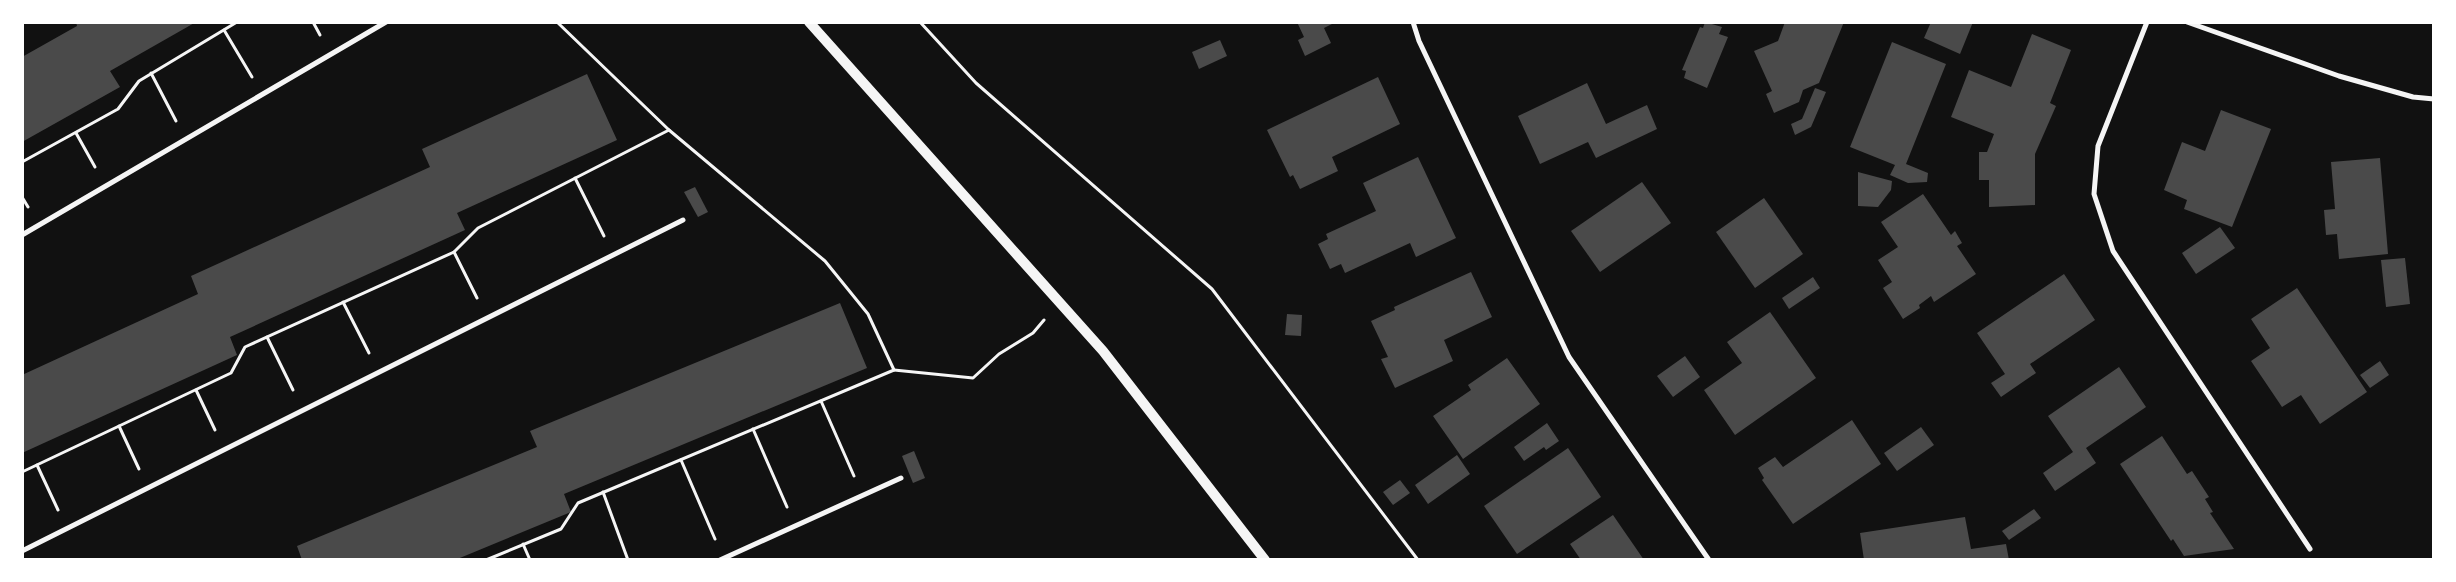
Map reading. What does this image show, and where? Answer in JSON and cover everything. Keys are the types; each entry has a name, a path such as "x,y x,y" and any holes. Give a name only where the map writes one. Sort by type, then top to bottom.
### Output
{"main road":[{"path":"809,22 1103,351 1265,560"}],"street":[{"path":"22,235 386,22"},
{"path":"1413,22 1419,41 1569,357 1710,560"},
{"path":"2147,22 2098,146 2094,194 2113,252 2310,549"},
{"path":"2187,22 2339,76 2413,97 2434,99"},
{"path":"22,551 683,220"},
{"path":"722,559 901,478"}],"path":[{"path":"22,162 118,109 139,80 238,22"},
{"path":"556,22 669,130 825,261 868,314 894,370"},
{"path":"920,22 976,83 1212,289 1418,560"},
{"path":"224,30 262,95"},
{"path":"151,73 186,140"},
{"path":"22,472 231,373 245,347 454,252 478,228 669,130"},
{"path":"76,133 105,187"},
{"path":"576,178 613,255"},
{"path":"454,252 488,318"},
{"path":"343,302 378,372"},
{"path":"486,560 561,528 578,503 894,370 973,378 999,354 1033,332 1059,303"},
{"path":"267,337 302,411"},
{"path":"196,390 225,450"},
{"path":"822,401 862,495"},
{"path":"119,426 148,488"},
{"path":"753,429 795,526"},
{"path":"680,460 722,559"},
{"path":"37,465 67,529"},
{"path":"603,492 628,560"},
{"path":"523,544 530,560"}],"building":[{"path":"76,22 196,22 110,71 120,87 22,142 22,57 77,26"},
{"path":"1297,22 1336,22 1324,28 1331,43 1305,56 1298,40 1304,37"},
{"path":"1705,22 1722,27 1719,34 1728,37 1707,88 1684,78 1686,71 1682,70 1700,27 1703,28"},
{"path":"1785,22 1844,22 1819,83 1803,90 1799,102 1774,113 1766,94 1772,91 1754,51 1778,41"},
{"path":"1931,22 1973,22 1960,54 1924,38"},
{"path":"2032,34 2071,50 2050,103 2056,106 2035,154 2035,205 1989,207 1989,180 1979,180 1979,152 1987,152 1994,134 1951,117 1969,70 2011,87"},
{"path":"1220,40 1227,56 1199,69 1192,52"},
{"path":"1892,42 1946,64 1906,164 1928,173 1927,182 1908,183 1890,175 1895,165 1850,147"},
{"path":"587,74 617,140 457,213 465,230 230,337 237,355 22,453 22,375 198,294 191,276 430,167 422,149"},
{"path":"1378,77 1400,124 1332,157 1338,171 1300,189 1293,175 1290,177 1267,130"},
{"path":"1587,83 1606,124 1647,105 1657,129 1596,158 1588,142 1540,164 1518,116"},
{"path":"1815,88 1826,92 1811,127 1795,135 1791,124 1802,119"},
{"path":"2221,110 2271,129 2232,227 2184,209 2187,200 2164,190 2182,142 2205,151"},
{"path":"1418,157 1456,238 1416,257 1410,243 1345,273 1341,264 1330,269 1318,244 1328,239 1326,234 1376,211 1363,183"},
{"path":"2380,158 2388,254 2339,259 2337,234 2326,235 2324,210 2335,209 2331,162"},
{"path":"1858,172 1892,181 1891,190 1878,207 1858,206"},
{"path":"1642,182 1671,223 1600,272 1571,231"},
{"path":"695,187 708,212 698,217 684,192"},
{"path":"1923,194 1951,235 1955,231 1962,243 1957,246 1976,274 1934,302 1931,296 1919,305 1920,308 1903,319 1883,288 1892,282 1878,260 1898,247 1881,222"},
{"path":"1764,198 1803,254 1755,288 1716,232"},
{"path":"2220,227 2235,248 2196,274 2182,253"},
{"path":"2405,258 2410,304 2386,307 2381,260"},
{"path":"1471,272 1492,317 1444,340 1453,361 1395,388 1381,359 1388,357 1371,321 1395,310 1394,307"},
{"path":"2064,274 2095,320 2030,364 2036,373 2001,397 1991,383 2005,374 1977,333"},
{"path":"1813,277 1820,288 1789,309 1782,298"},
{"path":"2297,288 2367,392 2320,424 2301,395 2282,407 2251,361 2270,348 2251,319"},
{"path":"840,303 867,368 564,494 571,512 455,560 302,560 297,546 537,447 530,431"},
{"path":"1770,312 1816,378 1735,435 1704,390 1742,363 1727,342"},
{"path":"1287,314 1302,315 1301,336 1285,335"},
{"path":"1685,356 1700,377 1673,397 1657,376"},
{"path":"1507,358 1540,404 1463,459 1433,416 1471,390 1468,385"},
{"path":"2380,361 2389,375 2370,388 2360,375"},
{"path":"2119,367 2146,407 2086,448 2096,463 2055,491 2043,473 2073,452 2048,416"},
{"path":"1852,420 1881,464 1793,524 1762,480 1764,478 1758,468 1775,457 1783,467"},
{"path":"1547,423 1559,441 1546,450 1544,447 1524,461 1514,447"},
{"path":"1921,427 1934,445 1897,471 1884,453"},
{"path":"2162,436 2187,474 2192,471 2209,497 2205,499 2213,512 2210,513 2234,549 2184,556 2173,539 2171,541 2120,464"},
{"path":"1568,448 1601,497 1517,554 1484,506"},
{"path":"914,451 925,478 913,483 902,456"},
{"path":"1457,455 1470,474 1428,504 1415,485"},
{"path":"1400,480 1410,493 1393,505 1383,492"},
{"path":"2034,509 2041,518 2009,540 2002,531"},
{"path":"1613,515 1644,560 1581,560 1570,544"},
{"path":"1965,517 1971,549 2006,544 2009,560 1864,560 1860,533"}]}
